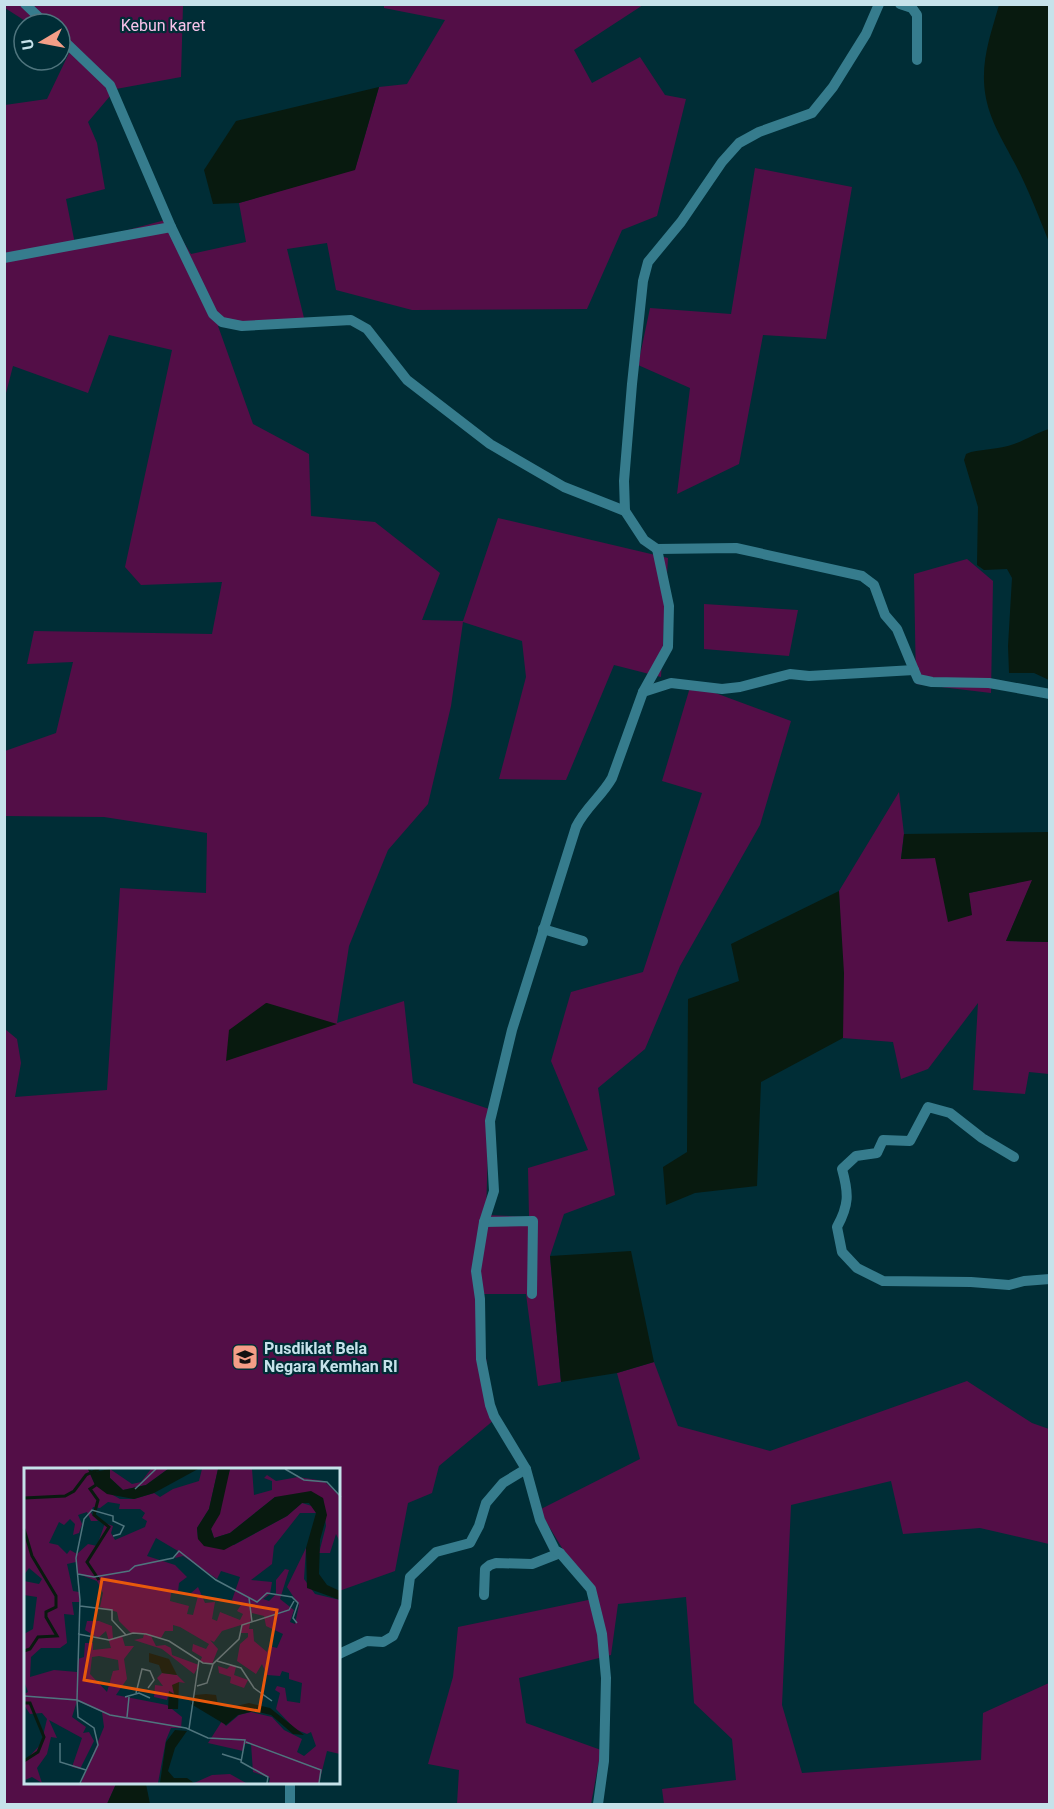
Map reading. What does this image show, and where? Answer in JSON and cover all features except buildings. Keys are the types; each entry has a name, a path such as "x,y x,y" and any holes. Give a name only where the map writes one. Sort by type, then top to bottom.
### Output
{"street":[{"path":"879,4 866,34 833,87 812,113 759,132 739,143 722,162 681,222 648,262 643,281 632,384 624,481 625,511 644,540 657,549 736,548 862,576 874,585 885,615 897,629 918,679 932,682 989,683 1050,694"},
{"path":"900,4 912,8 917,15 917,60"},
{"path":"72,49 110,85 171,227 213,314 222,322 242,327 351,320 367,329 407,380 490,444 564,488 625,511"},
{"path":"4,258 171,227"},
{"path":"598,1804 604,1761 606,1678 602,1634 591,1589 555,1550 540,1520 526,1469 494,1416 490,1405 483,1370 480,1299 476,1271 483,1222 494,1191 490,1121 512,1030 543,929 576,827 582,815 606,789 612,778 643,692 668,647 669,606 657,549"},
{"path":"643,692 671,683 722,689 740,687 790,674 809,676 914,670"},
{"path":"543,929 583,941"},
{"path":"1014,1157 982,1138 950,1113 928,1107 910,1141 883,1140 877,1153 856,1156 842,1169 847,1187 846,1210 837,1227 842,1252 857,1268 883,1281 1009,1285 1023,1281 1050,1280"},
{"path":"483,1222 533,1221 532,1294"},
{"path":"340,1654 367,1641 384,1642 393,1636 406,1606 410,1577 436,1552 470,1544 479,1526 486,1503 503,1483 526,1469"},
{"path":"484,1595 485,1569 490,1565 496,1563 532,1564 560,1553"},
{"path":"290,1785 290,1804"}],"green space":[{"name":"Kebun karet","path":"5,5 183,5 181,77 116,89 88,122 97,143 105,189 66,199 75,244 169,219 191,254 246,242 239,203 355,169 379,87 407,84 445,20 384,8 384,5 643,5 574,50 592,83 640,57 665,95 686,99 657,216 622,230 587,309 412,310 336,290 327,243 287,249 304,318 218,326 253,424 309,454 311,516 375,522 440,573 422,620 463,621 498,518 668,558 661,677 614,665 566,780 499,779 526,677 522,641 463,622 451,706 428,804 388,850 349,946 337,1023 404,1001 413,1083 489,1109 486,1215 529,1217 528,1168 588,1150 551,1061 571,992 643,972 702,793 662,781 691,684 791,721 760,825 680,966 645,1049 598,1088 615,1195 564,1214 550,1256 561,1382 538,1386 526,1294 478,1294 494,1420 439,1466 432,1493 408,1503 395,1571 340,1591 340,1468 24,1468 24,1785 116,1785 107,1804 5,1804 5,1029 17,1039 21,1063 15,1097 107,1090 120,888 206,893 207,833 104,817 5,816 5,751 56,733 73,662 27,664 34,631 212,634 222,582 141,585 125,567 172,350 109,335 88,393 13,366 5,397 5,105 47,99 60,72 72,72 72,12 12,12 5,8"},
{"path":"755,168 852,187 826,339 763,335 739,464 677,494 690,388 638,365 650,308 731,314"},
{"path":"967,559 993,581 991,693 916,684 914,574"},
{"path":"704,604 798,610 789,656 704,649"},
{"path":"899,792 904,834 901,859 935,858 969,893 1033,879 1006,941 1049,942 1049,1074 1029,1072 1025,1094 973,1090 978,1003 928,1069 901,1079 893,1042 843,1038 839,891"},
{"path":"654,1362 678,1426 770,1451 967,1381 1032,1423 1049,1429 1049,1544 980,1528 903,1534 891,1481 791,1505 782,1705 802,1773 981,1760 983,1713 1049,1683 1049,1804 664,1804 662,1789 736,1780 732,1739 694,1703 686,1597 618,1604 611,1655 519,1678 526,1723 601,1750 591,1804 457,1804 459,1770 428,1764 453,1677 458,1627 593,1599 539,1510 640,1459 617,1373"}],"shaded area":[{"path":"999,5 1049,5 1049,242 987,103 984,81 985,61"},
{"path":"379,87 355,170 239,203 213,204 204,170 236,121"},
{"path":"1050,429 1049,680 1034,673 1009,673 1008,646 1012,578 1007,569 984,570 977,565 978,507 964,460 966,454 971,452 1009,446"},
{"path":"1049,832 1049,942 1006,941 1032,880 969,893 972,915 948,922 935,858 901,859 904,834"},
{"path":"839,891 844,973 843,1038 761,1082 757,1186 695,1193 666,1205 663,1167 687,1152 688,999 739,981 731,944"},
{"path":"266,1003 337,1024 226,1061 229,1030"},
{"path":"631,1251 654,1362 617,1373 561,1382 550,1256"},
{"path":"116,1785 146,1785 150,1804 107,1804"}],"place":[{"name":"Pusdiklat Bela Negara Kemhan RI","path":"245,1357"}]}
